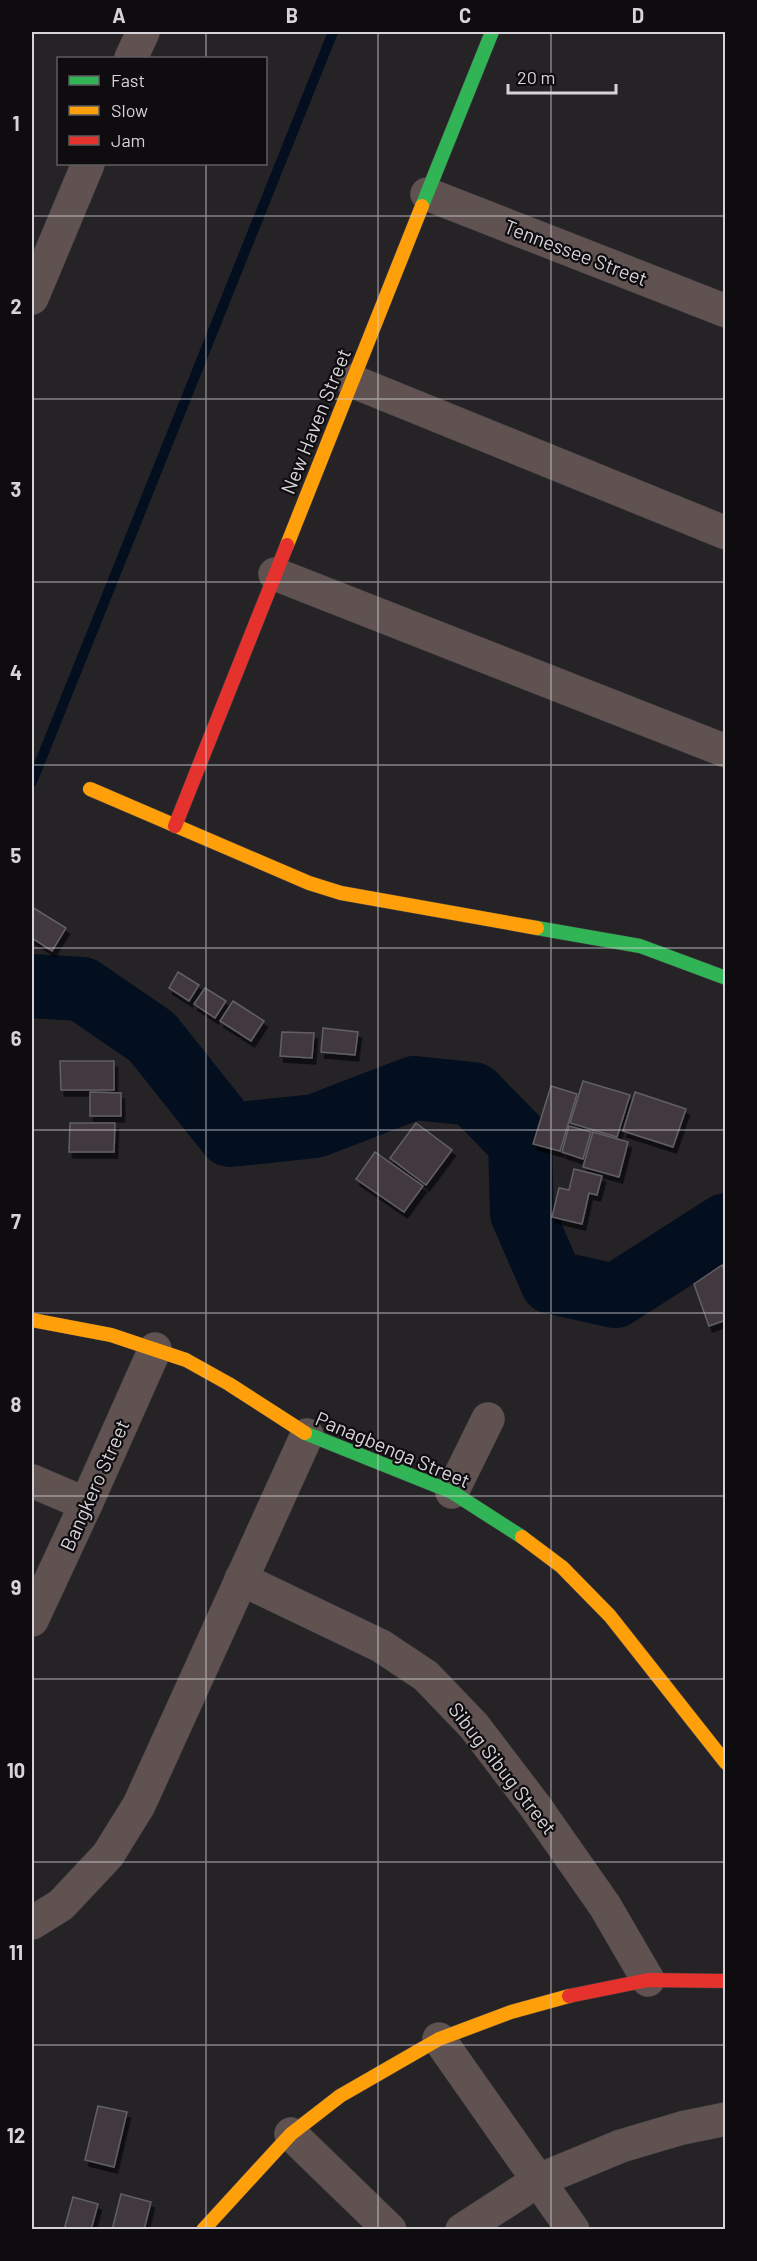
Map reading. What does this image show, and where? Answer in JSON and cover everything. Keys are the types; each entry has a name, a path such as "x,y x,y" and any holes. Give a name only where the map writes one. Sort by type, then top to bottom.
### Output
{"street":[{"path":"131,57 143,32"},
{"name":"New Haven Street","path":"175,826 492,32"},
{"path":"32,298 88,165"},
{"name":"Tennessee Street","path":"427,194 726,311"},
{"path":"352,381 726,533"},
{"path":"275,574 726,752"},
{"path":"90,789 309,883 340,892 639,946 726,978"},
{"name":"Panagbenga Street","path":"32,1320 111,1335 186,1360 229,1384 307,1435 452,1492 510,1528 562,1568 610,1616 726,1763"},
{"name":"Bangkero Street","path":"32,1620 155,1348"},
{"path":"452,1492 488,1419"},
{"path":"32,1923 61,1905 108,1855 139,1805 307,1435"},
{"path":"32,1481 86,1504"},
{"name":"Sibug Sibug Street","path":"241,1579 381,1646 426,1676 474,1726 535,1806 605,1906 648,1980"},
{"path":"202,2229 291,2134 340,2096 439,2039 511,2012 571,1995 648,1980 726,1981"},
{"path":"439,2039 573,2229"},
{"path":"462,2229 539,2180 621,2146 682,2128 726,2119"},
{"path":"291,2134 390,2229"}],"building":[{"path":"32,907 66,928 52,951 32,938"},
{"path":"178,972 199,985 189,1001 169,988"},
{"path":"205,988 226,1001 215,1018 194,1004"},
{"path":"233,1001 264,1021 251,1041 220,1021"},
{"path":"323,1028 358,1032 355,1055 321,1052"},
{"path":"282,1032 314,1033 312,1058 280,1056"},
{"path":"60,1061 114,1061 114,1090 61,1090"},
{"path":"583,1081 630,1095 617,1137 570,1123"},
{"path":"551,1086 577,1094 560,1151 533,1144"},
{"path":"90,1092 121,1093 121,1116 90,1116"},
{"path":"635,1092 686,1109 673,1147 623,1131"},
{"path":"70,1123 115,1123 114,1152 69,1152"},
{"path":"416,1123 452,1150 426,1185 390,1158"},
{"path":"569,1126 591,1132 583,1159 562,1152"},
{"path":"593,1132 628,1142 619,1177 583,1167"},
{"path":"375,1152 423,1186 404,1212 356,1179"},
{"path":"574,1169 602,1176 597,1195 589,1193 582,1224 552,1217 559,1188 569,1190"},
{"path":"722,1265 726,1273 726,1320 709,1326 694,1284"},
{"path":"98,2106 127,2112 114,2167 85,2160"},
{"path":"121,2194 151,2202 144,2230 112,2230"},
{"path":"73,2197 98,2204 91,2230 64,2230"}],"waterway":[{"path":"32,782 333,32"},
{"path":"32,986 82,989 152,1037 230,1135 315,1126 414,1088 473,1094 520,1142 522,1213 552,1282 615,1296 726,1225"}],"traffic: fast":[{"path":"422,206 492,32"},
{"path":"537,928 640,946 726,978"},
{"path":"305,1433 452,1492 522,1537"}],"traffic: slow":[{"path":"287,545 422,206"},
{"path":"90,789 309,883 341,893 537,928"},
{"path":"32,1320 111,1335 186,1360 229,1384 305,1433"},
{"path":"522,1537 562,1567 610,1616 726,1763"},
{"path":"203,2230 291,2134 340,2096 439,2039 511,2012 569,1996"}],"traffic: jam":[{"path":"175,826 287,545"},
{"path":"569,1996 648,1980 726,1981"}]}
